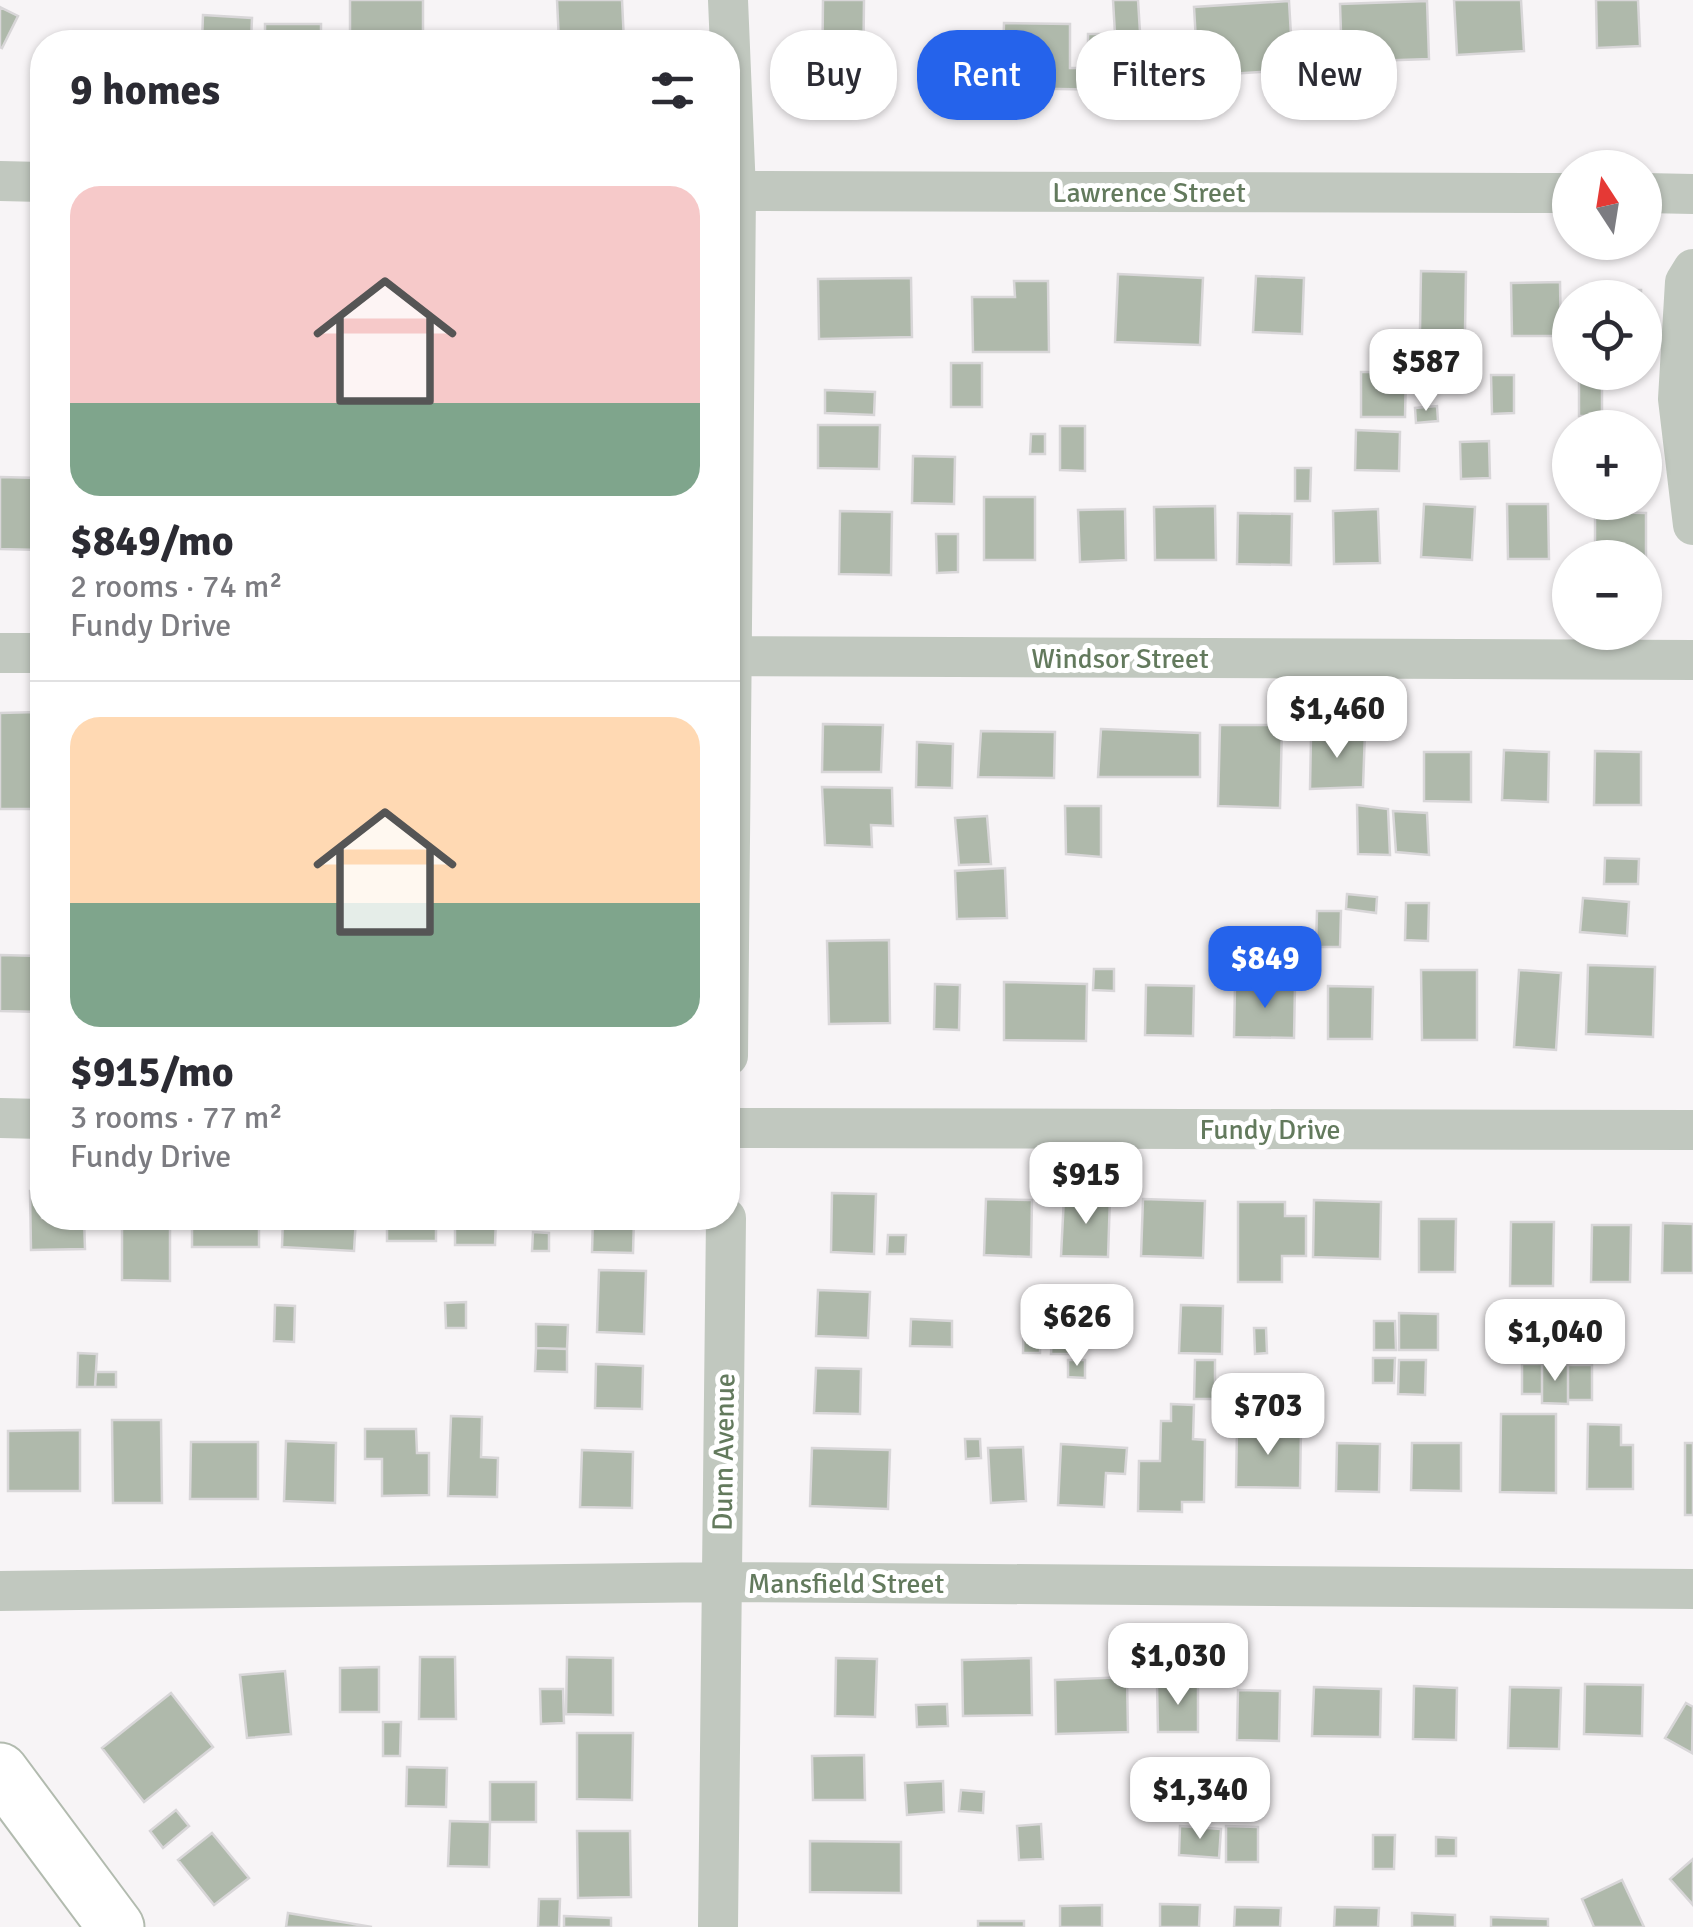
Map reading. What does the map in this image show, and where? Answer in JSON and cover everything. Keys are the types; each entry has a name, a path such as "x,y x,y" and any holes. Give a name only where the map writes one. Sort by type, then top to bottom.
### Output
{"street":[{"path":"728,0 729,30"},
{"path":"0,181 30,182"},
{"name":"Lawrence Street","path":"740,191 1552,193"},
{"path":"1662,194 1693,194"},
{"path":"1693,268 1685,282 1678,399 1693,525"},
{"path":"0,653 30,654"},
{"name":"Windsor Street","path":"740,656 1693,660"},
{"path":"0,1118 30,1119"},
{"name":"Fundy Drive","path":"740,1128 1693,1130"},
{"name":"Dunn Avenue","path":"718,1927 726,1230"},
{"name":"Mansfield Street","path":"0,1591 722,1582 1693,1589"},
{"path":"0,1771 116,1927"}],"building":[{"path":"350,0 423,0 423,30 350,30"},
{"path":"557,0 622,0 623,30 558,30"},
{"path":"823,0 864,0 864,30 823,30"},
{"path":"1113,0 1138,0 1140,30 1115,30"},
{"path":"1454,0 1521,0 1524,51 1457,55"},
{"path":"1596,0 1638,0 1640,46 1597,48"},
{"path":"1289,1 1291,30 1261,30 1261,72 1241,73 1241,30 1195,30 1194,7"},
{"path":"1427,1 1429,59 1397,60 1397,30 1341,30 1340,4"},
{"path":"0,7 18,16 2,48 0,47"},
{"path":"203,15 252,18 252,30 202,30"},
{"path":"1004,23 1070,24 1070,68 1076,68 1076,89 1056,89 1056,30 1004,30"},
{"path":"265,24 321,24 321,30 265,30"},
{"path":"1421,271 1466,272 1465,331 1420,330"},
{"path":"1118,274 1203,278 1200,345 1115,342"},
{"path":"1256,276 1304,278 1302,334 1253,332"},
{"path":"911,278 912,337 819,339 818,279"},
{"path":"1014,281 1048,281 1049,352 973,352 972,297 1015,297"},
{"path":"1552,282 1552,336 1512,336 1511,283"},
{"path":"951,363 982,363 982,407 951,407"},
{"path":"1361,372 1406,372 1405,417 1361,417"},
{"path":"1491,375 1514,375 1514,413 1492,414"},
{"path":"825,390 875,392 874,415 825,413"},
{"path":"1579,390 1602,390 1602,410 1579,410"},
{"path":"1437,406 1438,421 1416,423 1415,408"},
{"path":"818,425 880,425 879,469 818,468"},
{"path":"1060,426 1085,426 1085,471 1060,470"},
{"path":"1356,430 1400,432 1399,471 1355,470"},
{"path":"1031,434 1045,434 1045,454 1030,454"},
{"path":"1489,441 1490,478 1461,479 1460,442"},
{"path":"913,456 955,457 954,504 912,503"},
{"path":"1295,468 1311,468 1310,501 1295,501"},
{"path":"0,477 30,478 30,550 0,549"},
{"path":"984,497 1035,497 1035,560 984,560"},
{"path":"1424,504 1475,507 1472,560 1421,557"},
{"path":"1507,504 1548,504 1549,559 1508,559"},
{"path":"1215,506 1216,560 1155,560 1154,507"},
{"path":"1125,509 1126,560 1080,562 1078,510"},
{"path":"1378,509 1380,563 1334,564 1333,511"},
{"path":"840,511 892,512 891,575 839,574"},
{"path":"1238,513 1292,514 1291,565 1237,564"},
{"path":"1595,520 1646,520 1646,540 1595,540"},
{"path":"936,534 958,534 958,572 937,573"},
{"path":"30,712 30,809 0,809 0,713"},
{"path":"823,724 883,725 881,772 822,772"},
{"path":"1220,725 1282,725 1280,808 1218,806"},
{"path":"1101,729 1200,733 1200,777 1098,777"},
{"path":"981,731 1055,732 1054,778 978,777"},
{"path":"1365,732 1363,787 1310,789 1311,735"},
{"path":"917,742 953,744 952,788 916,787"},
{"path":"1504,750 1549,752 1548,802 1502,800"},
{"path":"1595,751 1641,752 1641,805 1594,805"},
{"path":"1424,752 1471,752 1471,802 1424,801"},
{"path":"822,787 892,788 893,826 871,825 872,847 825,845"},
{"path":"1357,805 1388,809 1390,855 1358,854"},
{"path":"1065,806 1101,806 1101,857 1066,854"},
{"path":"1393,811 1427,813 1429,855 1396,852"},
{"path":"987,816 991,864 959,865 955,818"},
{"path":"1605,858 1639,859 1638,884 1604,884"},
{"path":"1005,868 1007,918 957,919 955,871"},
{"path":"1347,894 1377,897 1376,913 1346,909"},
{"path":"1583,898 1629,902 1627,936 1580,932"},
{"path":"1406,903 1429,903 1428,941 1405,940"},
{"path":"1317,911 1341,911 1340,947 1316,947"},
{"path":"889,940 890,1023 829,1024 827,941"},
{"path":"0,955 30,956 30,1012 0,1011"},
{"path":"1588,965 1655,967 1653,1037 1586,1034"},
{"path":"1094,969 1114,969 1114,991 1093,990"},
{"path":"1421,970 1477,970 1477,1040 1422,1040"},
{"path":"1519,970 1561,973 1556,1050 1514,1047"},
{"path":"1004,982 1087,984 1086,1041 1004,1040"},
{"path":"935,984 960,985 959,1030 934,1029"},
{"path":"1146,985 1194,986 1193,1036 1145,1035"},
{"path":"1235,985 1295,985 1294,1038 1234,1037"},
{"path":"1328,986 1373,987 1372,1039 1328,1039"},
{"path":"832,1193 876,1194 874,1254 831,1252"},
{"path":"1064,1197 1110,1198 1108,1257 1061,1256"},
{"path":"986,1199 1032,1200 1031,1257 984,1255"},
{"path":"1143,1199 1205,1201 1203,1258 1141,1256"},
{"path":"1314,1200 1381,1202 1380,1259 1313,1257"},
{"path":"1238,1202 1285,1202 1285,1216 1306,1216 1306,1256 1282,1256 1282,1282 1238,1282"},
{"path":"1419,1219 1456,1219 1455,1272 1419,1272"},
{"path":"1511,1222 1554,1222 1553,1286 1510,1286"},
{"path":"1663,1223 1693,1224 1693,1273 1662,1273"},
{"path":"1592,1225 1631,1225 1630,1282 1591,1282"},
{"path":"31,1230 84,1230 85,1249 31,1250"},
{"path":"122,1230 170,1230 170,1281 122,1280"},
{"path":"192,1230 259,1230 259,1247 192,1247"},
{"path":"283,1230 355,1230 354,1251 282,1247"},
{"path":"387,1230 436,1230 436,1241 387,1241"},
{"path":"455,1230 496,1230 495,1245 455,1245"},
{"path":"593,1230 634,1230 633,1253 592,1252"},
{"path":"533,1232 549,1233 549,1251 532,1251"},
{"path":"888,1235 906,1235 905,1254 887,1254"},
{"path":"599,1270 646,1271 644,1334 597,1332"},
{"path":"818,1290 870,1292 868,1338 816,1336"},
{"path":"466,1302 466,1328 446,1328 445,1303"},
{"path":"275,1305 295,1306 294,1342 274,1341"},
{"path":"1181,1305 1223,1306 1222,1354 1179,1353"},
{"path":"1053,1310 1076,1311 1074,1354 1051,1354"},
{"path":"1024,1311 1041,1311 1040,1353 1023,1353"},
{"path":"1399,1313 1438,1314 1438,1350 1399,1350"},
{"path":"1548,1318 1572,1318 1572,1355 1548,1355"},
{"path":"911,1319 952,1321 952,1347 910,1346"},
{"path":"1374,1321 1395,1321 1396,1350 1374,1350"},
{"path":"1572,1322 1593,1322 1593,1356 1572,1355"},
{"path":"536,1324 568,1325 567,1349 536,1348"},
{"path":"1254,1328 1266,1328 1267,1353 1255,1354"},
{"path":"536,1348 567,1349 567,1372 535,1371"},
{"path":"78,1353 97,1354 95,1387 77,1387"},
{"path":"1373,1358 1395,1358 1394,1383 1373,1383"},
{"path":"1068,1360 1085,1360 1085,1378 1068,1377"},
{"path":"1195,1360 1215,1360 1215,1399 1194,1399"},
{"path":"1399,1360 1426,1360 1425,1395 1398,1394"},
{"path":"596,1364 643,1366 642,1409 595,1408"},
{"path":"1522,1364 1542,1364 1542,1394 1522,1394"},
{"path":"1542,1364 1568,1365 1568,1404 1542,1403"},
{"path":"1568,1365 1592,1365 1592,1400 1568,1400"},
{"path":"816,1368 861,1369 860,1414 814,1413"},
{"path":"96,1372 116,1372 116,1387 95,1387"},
{"path":"1171,1404 1194,1405 1193,1439 1205,1440 1204,1502 1182,1502 1182,1512 1138,1511 1139,1461 1160,1461 1161,1421 1171,1421"},
{"path":"1501,1414 1556,1414 1556,1493 1500,1492"},
{"path":"451,1416 482,1417 481,1457 498,1458 497,1497 448,1496"},
{"path":"112,1420 161,1420 162,1503 113,1503"},
{"path":"1588,1424 1621,1425 1621,1445 1633,1445 1633,1489 1587,1489"},
{"path":"1237,1427 1301,1428 1300,1488 1236,1487"},
{"path":"365,1429 416,1429 417,1453 429,1453 429,1495 382,1496 382,1459 365,1459"},
{"path":"80,1430 80,1491 8,1491 8,1431"},
{"path":"965,1439 980,1439 981,1458 966,1459"},
{"path":"286,1441 336,1443 335,1503 284,1501"},
{"path":"191,1442 258,1442 258,1499 190,1499"},
{"path":"1337,1443 1380,1444 1379,1492 1336,1491"},
{"path":"1412,1443 1461,1443 1461,1491 1411,1490"},
{"path":"1685,1443 1693,1443 1693,1515 1685,1515"},
{"path":"1061,1444 1127,1448 1125,1474 1106,1473 1104,1507 1058,1505"},
{"path":"1023,1447 1026,1501 991,1503 988,1448"},
{"path":"812,1448 890,1450 888,1509 810,1506"},
{"path":"582,1450 633,1452 632,1508 580,1507"},
{"path":"420,1657 455,1657 456,1719 419,1719"},
{"path":"567,1657 613,1658 613,1715 566,1714"},
{"path":"836,1658 877,1659 875,1717 835,1716"},
{"path":"1031,1658 1032,1715 963,1716 962,1660"},
{"path":"379,1667 379,1712 340,1712 340,1668"},
{"path":"285,1671 291,1734 247,1738 240,1675"},
{"path":"1127,1677 1128,1732 1056,1734 1055,1680"},
{"path":"1585,1684 1643,1685 1642,1736 1584,1734"},
{"path":"1157,1685 1198,1685 1198,1732 1158,1732"},
{"path":"1414,1686 1457,1688 1456,1740 1413,1739"},
{"path":"1314,1687 1381,1689 1380,1737 1312,1736"},
{"path":"1510,1687 1561,1688 1559,1749 1508,1748"},
{"path":"540,1689 563,1689 564,1723 541,1724"},
{"path":"1238,1690 1280,1691 1279,1741 1237,1740"},
{"path":"171,1693 213,1747 144,1802 102,1748"},
{"path":"1686,1703 1693,1707 1692,1753 1665,1738"},
{"path":"947,1704 948,1726 917,1727 916,1705"},
{"path":"383,1722 401,1722 400,1756 383,1756"},
{"path":"577,1733 633,1733 632,1800 577,1799"},
{"path":"864,1755 865,1800 813,1800 812,1756"},
{"path":"407,1767 447,1768 446,1807 406,1806"},
{"path":"1220,1772 1222,1812 1175,1813 1174,1773"},
{"path":"943,1781 944,1812 907,1815 905,1783"},
{"path":"490,1782 536,1782 536,1822 490,1822"},
{"path":"961,1790 984,1792 983,1813 959,1811"},
{"path":"176,1810 189,1826 163,1848 150,1831"},
{"path":"450,1821 490,1822 489,1867 448,1866"},
{"path":"1041,1824 1043,1859 1019,1860 1017,1826"},
{"path":"1180,1826 1221,1829 1219,1858 1179,1855"},
{"path":"1226,1826 1258,1827 1258,1862 1226,1862"},
{"path":"577,1831 630,1831 631,1897 578,1898"},
{"path":"212,1833 249,1878 214,1905 178,1860"},
{"path":"1373,1835 1395,1835 1394,1869 1373,1869"},
{"path":"1436,1837 1456,1838 1456,1856 1436,1856"},
{"path":"810,1841 901,1842 901,1893 810,1892"},
{"path":"1693,1859 1693,1905 1670,1879"},
{"path":"1622,1880 1644,1927 1594,1927 1582,1899"},
{"path":"539,1899 560,1899 559,1927 538,1927"},
{"path":"1160,1904 1200,1905 1199,1927 1160,1927"},
{"path":"1102,1905 1102,1927 1060,1927 1060,1906"},
{"path":"1235,1907 1281,1908 1280,1927 1234,1927"},
{"path":"1335,1907 1379,1908 1378,1927 1334,1927"},
{"path":"288,1913 372,1927 286,1927"},
{"path":"1412,1913 1455,1915 1455,1927 1412,1927"},
{"path":"564,1916 611,1918 611,1927 564,1927"},
{"path":"1491,1917 1548,1919 1548,1927 1491,1927"},
{"path":"978,1921 1024,1921 1024,1927 978,1927"}]}
